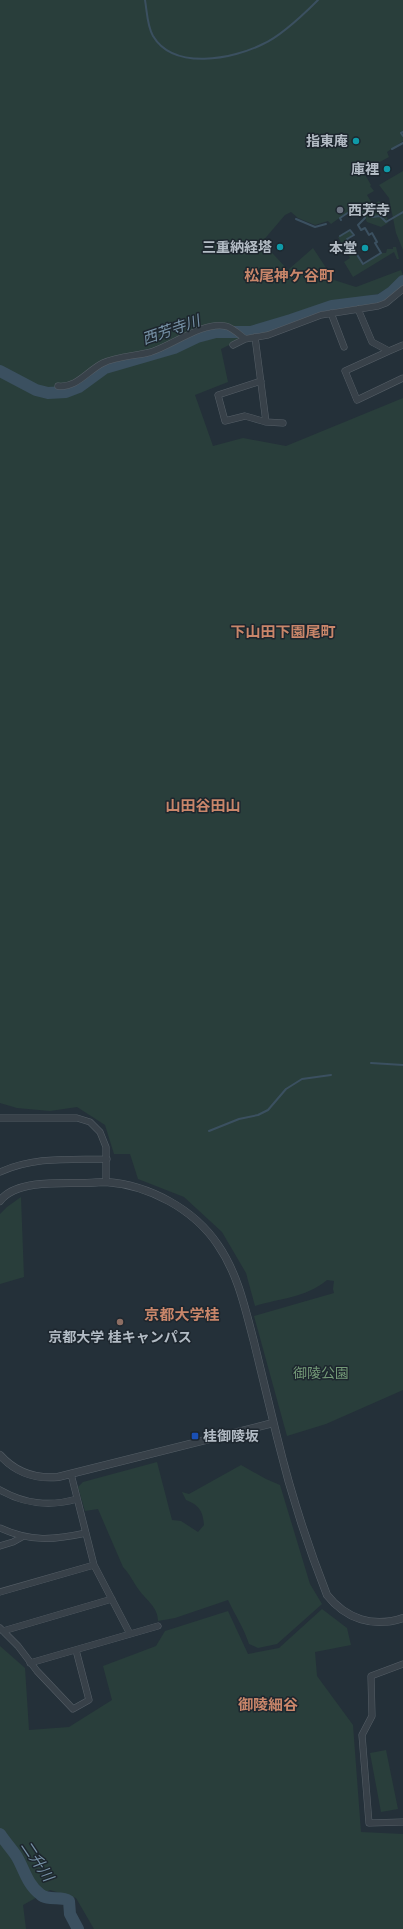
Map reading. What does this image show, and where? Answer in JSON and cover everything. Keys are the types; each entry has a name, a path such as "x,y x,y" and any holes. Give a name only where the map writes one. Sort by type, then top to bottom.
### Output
{"street":[{"path":"233,345 245,339 331,313 378,306 386,303 403,289"},
{"path":"358,309 372,342 389,351"},
{"path":"331,313 344,347"},
{"path":"58,386 69,386 104,362 150,352 200,330 224,325 245,339"},
{"path":"255,337 266,422"},
{"path":"403,345 345,371 357,400 403,378"},
{"path":"261,381 218,395 226,421 245,416 266,422 283,423"},
{"path":"0,1118 77,1118 90,1122 100,1132 106,1147 106,1182"},
{"path":"0,1172 18,1164 41,1160 107,1159"},
{"path":"0,1200 19,1188 45,1184 106,1182 145,1191 164,1198 187,1213 203,1227 218,1244 236,1278 247,1315 292,1493 327,1595 335,1605 346,1614 364,1621 378,1623 403,1618"},
{"path":"0,1455 17,1469 34,1476 58,1478 274,1424"},
{"path":"71,1474 94,1565 130,1634"},
{"path":"0,1490 19,1499 33,1503 64,1503 77,1499"},
{"path":"0,1528 22,1536 60,1539 86,1533"},
{"path":"0,1546 14,1542 22,1536"},
{"path":"0,1592 94,1565"},
{"path":"76,1650 89,1700 73,1709 30,1663 18,1646 2,1630 112,1599"},
{"path":"30,1663 158,1626"},
{"path":"403,1664 371,1676 372,1716 362,1735 369,1823 403,1822"}],"green space":[{"name":"御陵公園","path":"0,0 403,0 403,141 387,152 389,157 363,171 374,191 367,195 373,205 379,201 382,205 385,204 388,223 381,227 367,222 360,208 358,209 356,206 331,224 328,221 315,225 298,218 291,212 285,215 262,242 288,270 313,248 334,280 356,287 401,270 403,275 391,286 378,294 331,303 312,309 273,323 221,349 228,382 195,395 213,446 243,438 286,446 403,398 403,1390 326,1424 287,1436 254,1316 334,1293 334,1281 327,1280 310,1291 255,1306 246,1273 222,1232 184,1197 138,1179 130,1154 114,1154 105,1125 77,1107 50,1111 17,1108 0,1103"},
{"path":"403,171 403,250 396,233 389,198 379,185"},
{"path":"350,230 353,235 347,239 363,265 382,253 386,253 387,249 393,249 393,247 396,247 399,259 397,259 394,252 353,277 344,262 350,258 338,237"},
{"path":"21,1197 24,1277 0,1284 0,1214"},
{"path":"157,1462 172,1520 181,1521 198,1532 204,1525 203,1516 200,1509 186,1500 182,1492 189,1494 241,1465 280,1485 310,1584 322,1604 277,1644 258,1648 249,1644 228,1600 175,1618 158,1621 154,1608 123,1567 98,1509 85,1511 78,1487 83,1482"},
{"path":"322,1609 347,1628 351,1645 315,1652 317,1676 353,1725 361,1832 403,1834 403,1929 94,1929 76,1898 50,1890 23,1905 26,1929 0,1929 0,1646 25,1668 29,1730 69,1727 112,1700 103,1666 156,1646 165,1631 228,1611 248,1654 279,1648"},
{"path":"386,1750 398,1809 381,1812 370,1753"}],"waterway":[{"path":"145,0 148,23 151,32 163,47 175,54 189,58 205,59 236,54 263,44 285,30 318,0"},
{"path":"403,132 401,133 403,136"},
{"path":"392,149 403,143"},
{"path":"340,236 350,230 354,235 347,239 363,264 381,253 375,243 377,242 372,233 369,235 365,228 361,230 358,225 365,218 359,209 353,213 352,210 340,218 341,220"},
{"path":"372,217 380,216 386,222 403,212"},
{"path":"296,219 315,227 326,224"},
{"name":"西芳寺川","path":"0,371 36,390 48,393 66,392 79,387 105,368 174,348 197,337 216,332 251,332 332,306 380,300 392,292 403,281"},
{"path":"371,1063 403,1065"},
{"path":"209,1131 239,1119 258,1115 268,1110 286,1089 302,1079 331,1075"},
{"name":"二升川","path":"0,1834 17,1857 29,1881 36,1890 47,1898 62,1898 69,1901 70,1914 78,1929"}],"place":[{"name":"指東庵","path":"356,141"},
{"name":"庫裡","path":"387,169"},
{"name":"西芳寺","path":"340,210"},
{"name":"三重納経塔","path":"280,247"},
{"name":"本堂","path":"365,248"},
{"name":"京都大学 桂キャンパス","path":"120,1322"},
{"name":"桂御陵坂","path":"195,1436"}],"district":[{"name":"松尾神ケ谷町","path":"289,276"},
{"name":"下山田下園尾町","path":"283,632"},
{"name":"山田谷田山","path":"203,806"},
{"name":"京都大学桂","path":"182,1315"},
{"name":"御陵細谷","path":"268,1705"}]}
